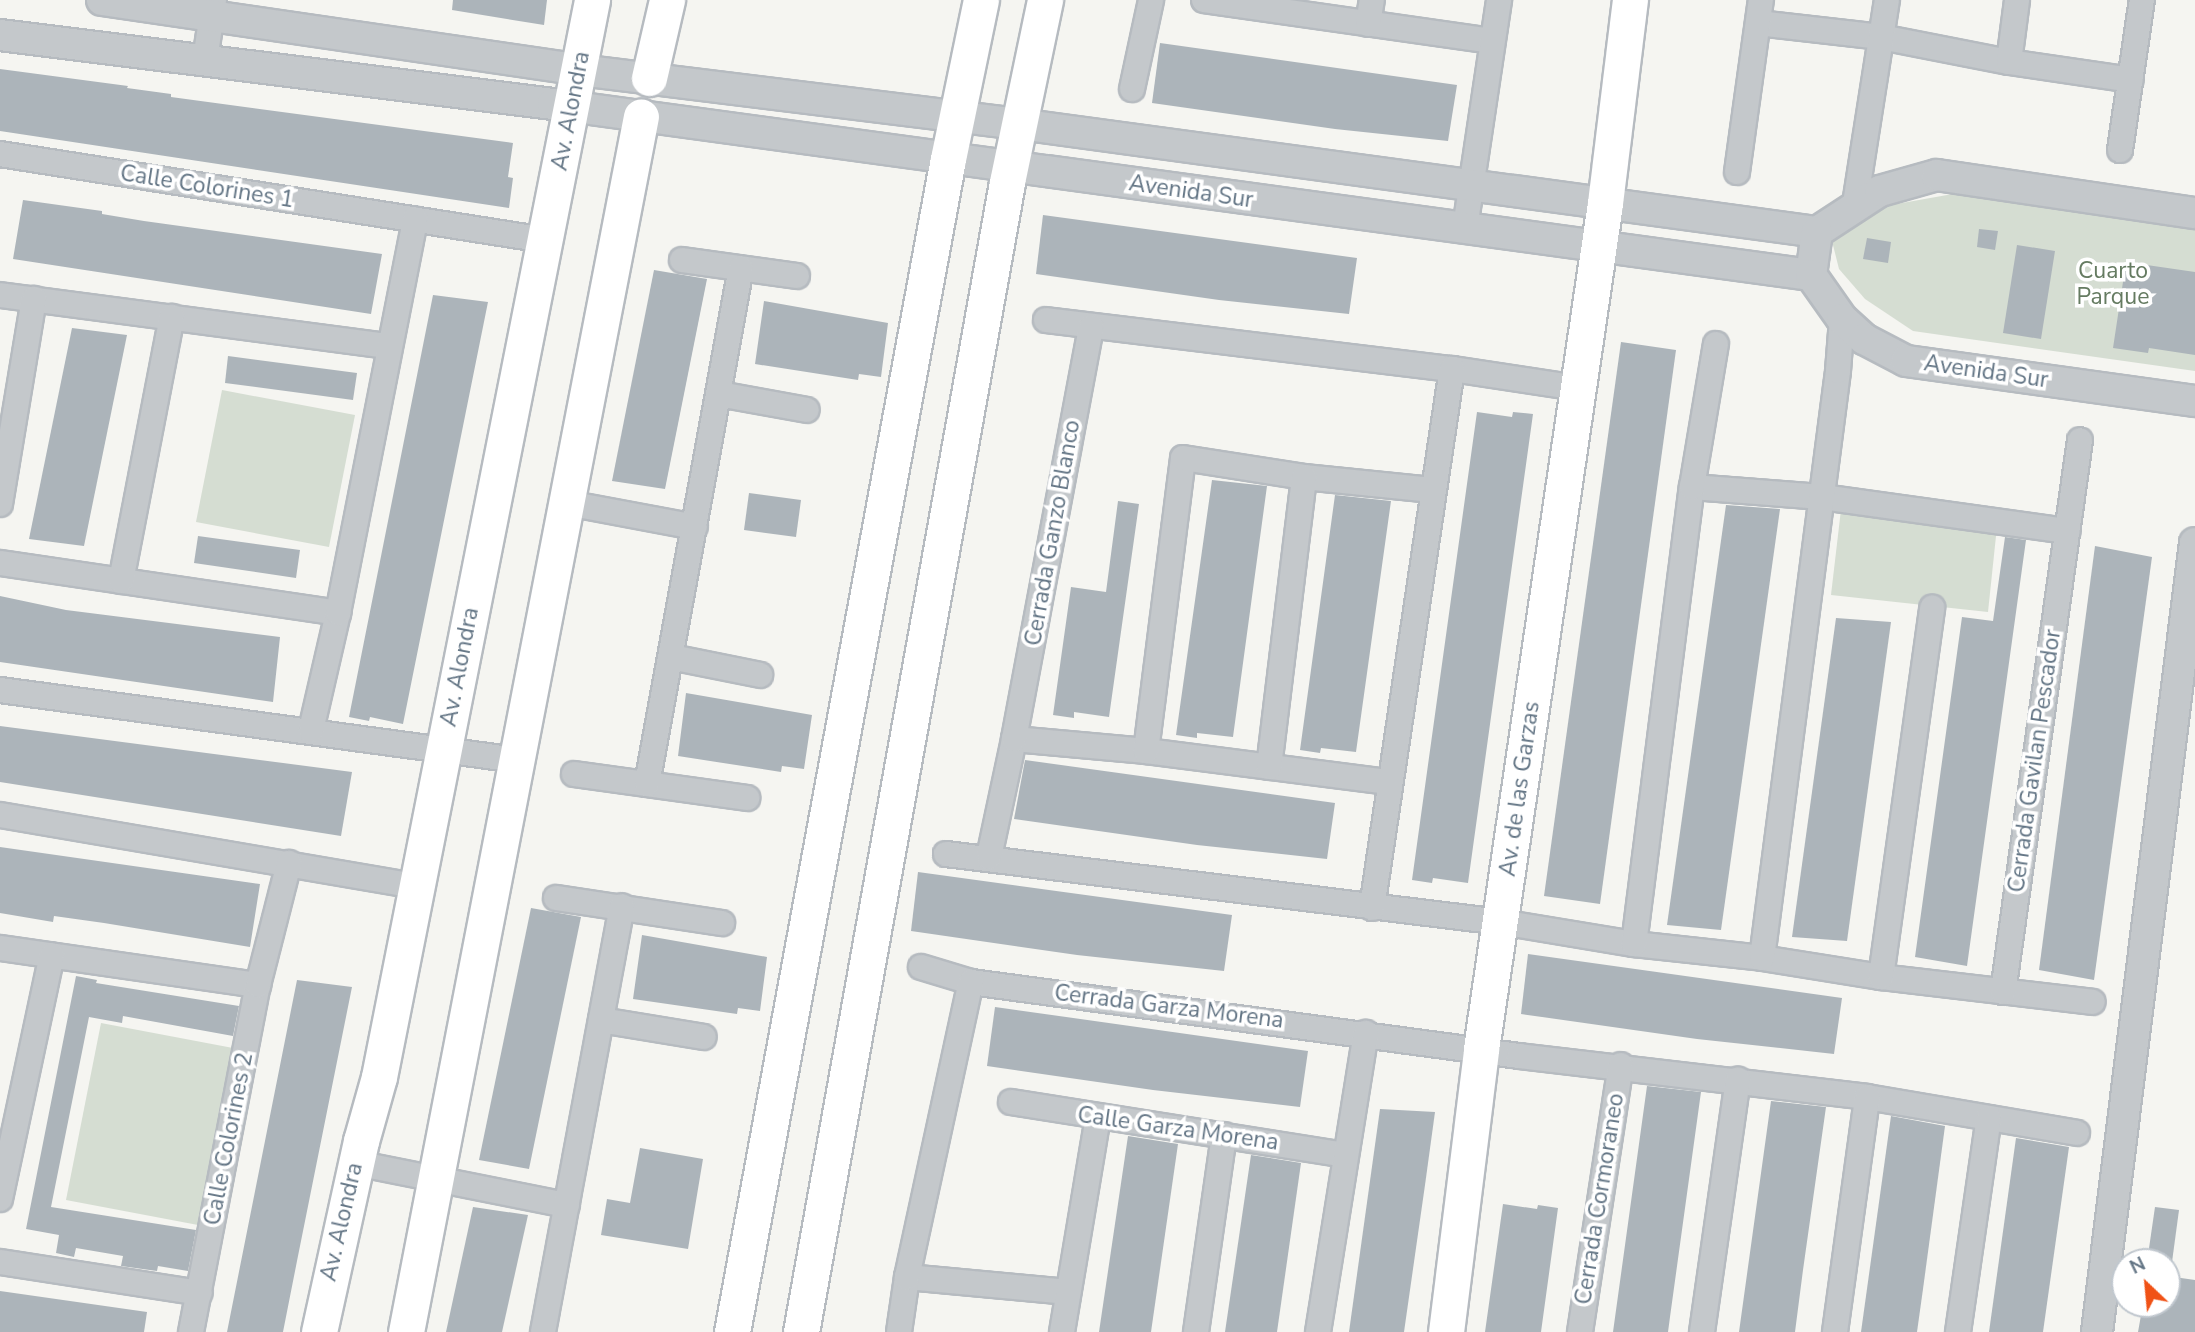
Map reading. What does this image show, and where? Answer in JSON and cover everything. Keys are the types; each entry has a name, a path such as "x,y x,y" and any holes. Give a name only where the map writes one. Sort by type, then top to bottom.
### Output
{"main road":[{"name":"Av. Alondra","path":"318,1332 356,1163 379,1077 406,885 430,746 534,238 572,107 592,0"},
{"path":"649,78 667,0"},
{"path":"732,1332 948,159 981,0"},
{"path":"801,1332 1010,168 1045,0"},
{"path":"1605,203 1630,0"},
{"path":"406,1332 445,1181 517,760 642,117"},
{"name":"Av. de las Garzas","path":"1446,1332 1471,1048 1514,924 1562,386 1598,247 1605,203"}],"street":[{"name":"Avenida Sur","path":"102,0 213,8 579,70 956,118 1471,178 1605,203 1817,232"},
{"path":"1132,89 1151,0"},
{"path":"1204,0 1370,12 1491,41"},
{"path":"1465,229 1499,0"},
{"path":"1811,275 1817,232 1857,193 1887,0"},
{"path":"2009,62 2017,0"},
{"path":"2120,150 2142,0"},
{"path":"205,61 213,8"},
{"path":"1737,172 1759,12 2009,62 2131,80"},
{"name":"Avenida Sur","path":"0,35 572,107 1811,275 1842,319 1864,339 1906,361 2195,401"},
{"path":"642,117 649,78"},
{"name":"Calle Colorines 1","path":"0,154 534,238"},
{"path":"1857,193 1880,191 1937,175 2195,213"},
{"path":"311,730 338,614 388,346 415,219"},
{"path":"682,260 797,276"},
{"path":"647,783 741,268"},
{"path":"0,295 388,346"},
{"path":"0,504 34,299"},
{"path":"121,581 172,317"},
{"path":"1762,958 1838,371 1842,319"},
{"path":"1046,320 1452,369 1562,386"},
{"name":"Cerrada Ganzo Blanco","path":"989,857 1014,739 1091,327"},
{"path":"1634,944 1692,487 1716,344"},
{"path":"1372,908 1452,369"},
{"path":"719,394 807,410"},
{"name":"Cerrada Gavilan Pescador","path":"2003,992 2080,440"},
{"path":"1146,751 1183,458 1304,477 1432,490"},
{"path":"1269,767 1304,477"},
{"path":"1692,487 1822,497 2068,531"},
{"path":"567,503 695,527"},
{"path":"2097,1332 2195,543"},
{"path":"0,563 338,614"},
{"path":"1881,977 1932,608"},
{"path":"671,657 760,675"},
{"path":"0,690 430,746 517,760"},
{"path":"1014,739 1146,751 1390,782"},
{"path":"574,774 747,798"},
{"path":"0,815 406,885"},
{"path":"946,854 989,857 1372,908 1514,924 1634,944 1762,958 1881,977 2092,1002"},
{"name":"Calle Colorines 2","path":"191,1332 258,985 289,863"},
{"path":"556,898 722,923"},
{"path":"543,1332 622,906"},
{"path":"0,948 258,985"},
{"path":"0,1199 52,956"},
{"name":"Cerrada Garza Morena","path":"921,967 971,982 1471,1048"},
{"path":"899,1332 907,1277 971,982"},
{"path":"601,1020 704,1037"},
{"path":"1318,1332 1366,1033"},
{"name":"Cerrada Cormoraneo","path":"1471,1048 1867,1097 2077,1133"},
{"name":"Cerrada Cormoraneo","path":"1580,1332 1621,1065"},
{"path":"1702,1332 1738,1080"},
{"path":"1835,1332 1867,1097"},
{"name":"Calle Garza Morena","path":"1011,1102 1098,1118 1345,1155"},
{"path":"1062,1332 1098,1118"},
{"path":"1958,1332 1989,1118"},
{"path":"1196,1332 1224,1135"},
{"path":"356,1163 567,1205"},
{"path":"0,1262 200,1293"},
{"path":"907,1277 1068,1292"}],"green space":[{"name":"Cuarto Parque","path":"1964,192 2195,219 2195,371 1913,331 1865,299 1839,269 1832,241 1874,208"},
{"path":"222,390 355,415 329,547 196,522"},
{"path":"1842,501 1998,517 1988,612 1831,595"},
{"path":"101,1023 233,1048 198,1225 66,1200"}],"building":[{"path":"453,0 547,0 544,25 452,10"},
{"path":"1160,43 1457,85 1448,141 1335,129 1152,103"},
{"path":"0,69 128,86 127,88 171,94 171,97 513,143 508,177 513,178 509,208 0,131"},
{"path":"23,200 102,211 102,214 144,221 382,254 371,314 13,259"},
{"path":"1043,215 1357,258 1349,314 1219,300 1036,274"},
{"path":"1979,229 1998,231 1995,250 1977,247"},
{"path":"1867,238 1891,242 1888,263 1863,259"},
{"path":"2017,245 2055,251 2041,339 2003,333"},
{"path":"2126,262 2195,272 2195,355 2149,348 2148,353 2113,348"},
{"path":"654,270 707,279 665,489 612,481"},
{"path":"433,295 488,302 403,724 370,717 369,721 349,717"},
{"path":"764,301 888,323 881,377 859,374 858,380 755,364"},
{"path":"72,328 127,335 84,546 29,539"},
{"path":"1621,342 1676,350 1600,904 1544,896"},
{"path":"228,356 357,373 353,400 225,383"},
{"path":"1477,412 1512,417 1513,412 1533,414 1468,883 1433,878 1432,883 1412,880"},
{"path":"1212,480 1267,486 1233,737 1197,733 1197,738 1176,735"},
{"path":"749,493 801,500 796,537 744,530"},
{"path":"1335,495 1391,501 1356,752 1321,748 1320,753 1300,750"},
{"path":"1118,501 1139,504 1109,717 1074,712 1074,718 1053,715 1071,587 1106,592"},
{"path":"1726,505 1780,509 1721,930 1667,925"},
{"path":"198,536 300,550 296,578 194,563"},
{"path":"2005,537 2026,540 1967,966 1915,957 1962,617 1993,621"},
{"path":"2095,546 2152,557 2094,980 2039,970"},
{"path":"0,596 66,610 280,637 273,702 0,662"},
{"path":"1836,618 1891,622 1847,941 1792,937"},
{"path":"686,693 812,715 804,769 782,766 781,772 678,756"},
{"path":"0,726 352,772 341,836 0,782"},
{"path":"1025,760 1335,803 1327,859 1197,845 1014,819"},
{"path":"0,847 260,884 250,947 54,916 53,922 0,913"},
{"path":"918,872 1232,915 1224,971 1077,955 911,931"},
{"path":"531,908 581,917 529,1169 479,1160"},
{"path":"642,935 767,957 760,1011 738,1008 737,1014 633,999"},
{"path":"1528,954 1842,998 1834,1054 1697,1039 1521,1014"},
{"path":"76,976 97,980 96,983 239,1006 233,1036 123,1016 122,1023 89,1017 51,1207 196,1230 188,1271 158,1266 157,1271 121,1266 123,1256 76,1248 74,1257 56,1253 59,1235 26,1229"},
{"path":"297,980 352,987 283,1332 227,1332"},
{"path":"995,1007 1308,1051 1300,1107 1153,1090 987,1066"},
{"path":"1647,1086 1701,1092 1668,1332 1613,1332"},
{"path":"1771,1101 1826,1107 1795,1332 1739,1332"},
{"path":"1380,1109 1435,1112 1404,1332 1349,1332"},
{"path":"1891,1116 1945,1126 1923,1289 1917,1332 1861,1332"},
{"path":"1128,1136 1178,1144 1151,1332 1099,1332"},
{"path":"2016,1138 2069,1147 2043,1332 1989,1332"},
{"path":"640,1148 703,1159 688,1249 601,1235 607,1199 630,1203"},
{"path":"1251,1155 1301,1163 1277,1332 1225,1332"},
{"path":"1503,1204 1537,1209 1538,1205 1558,1208 1541,1332 1485,1332"},
{"path":"473,1207 528,1215 502,1332 446,1332"},
{"path":"2155,1207 2179,1210 2174,1248 2149,1248"},
{"path":"2181,1278 2195,1280 2195,1332 2138,1332 2140,1318 2181,1318"},
{"path":"0,1291 147,1312 144,1332 0,1332"}]}
